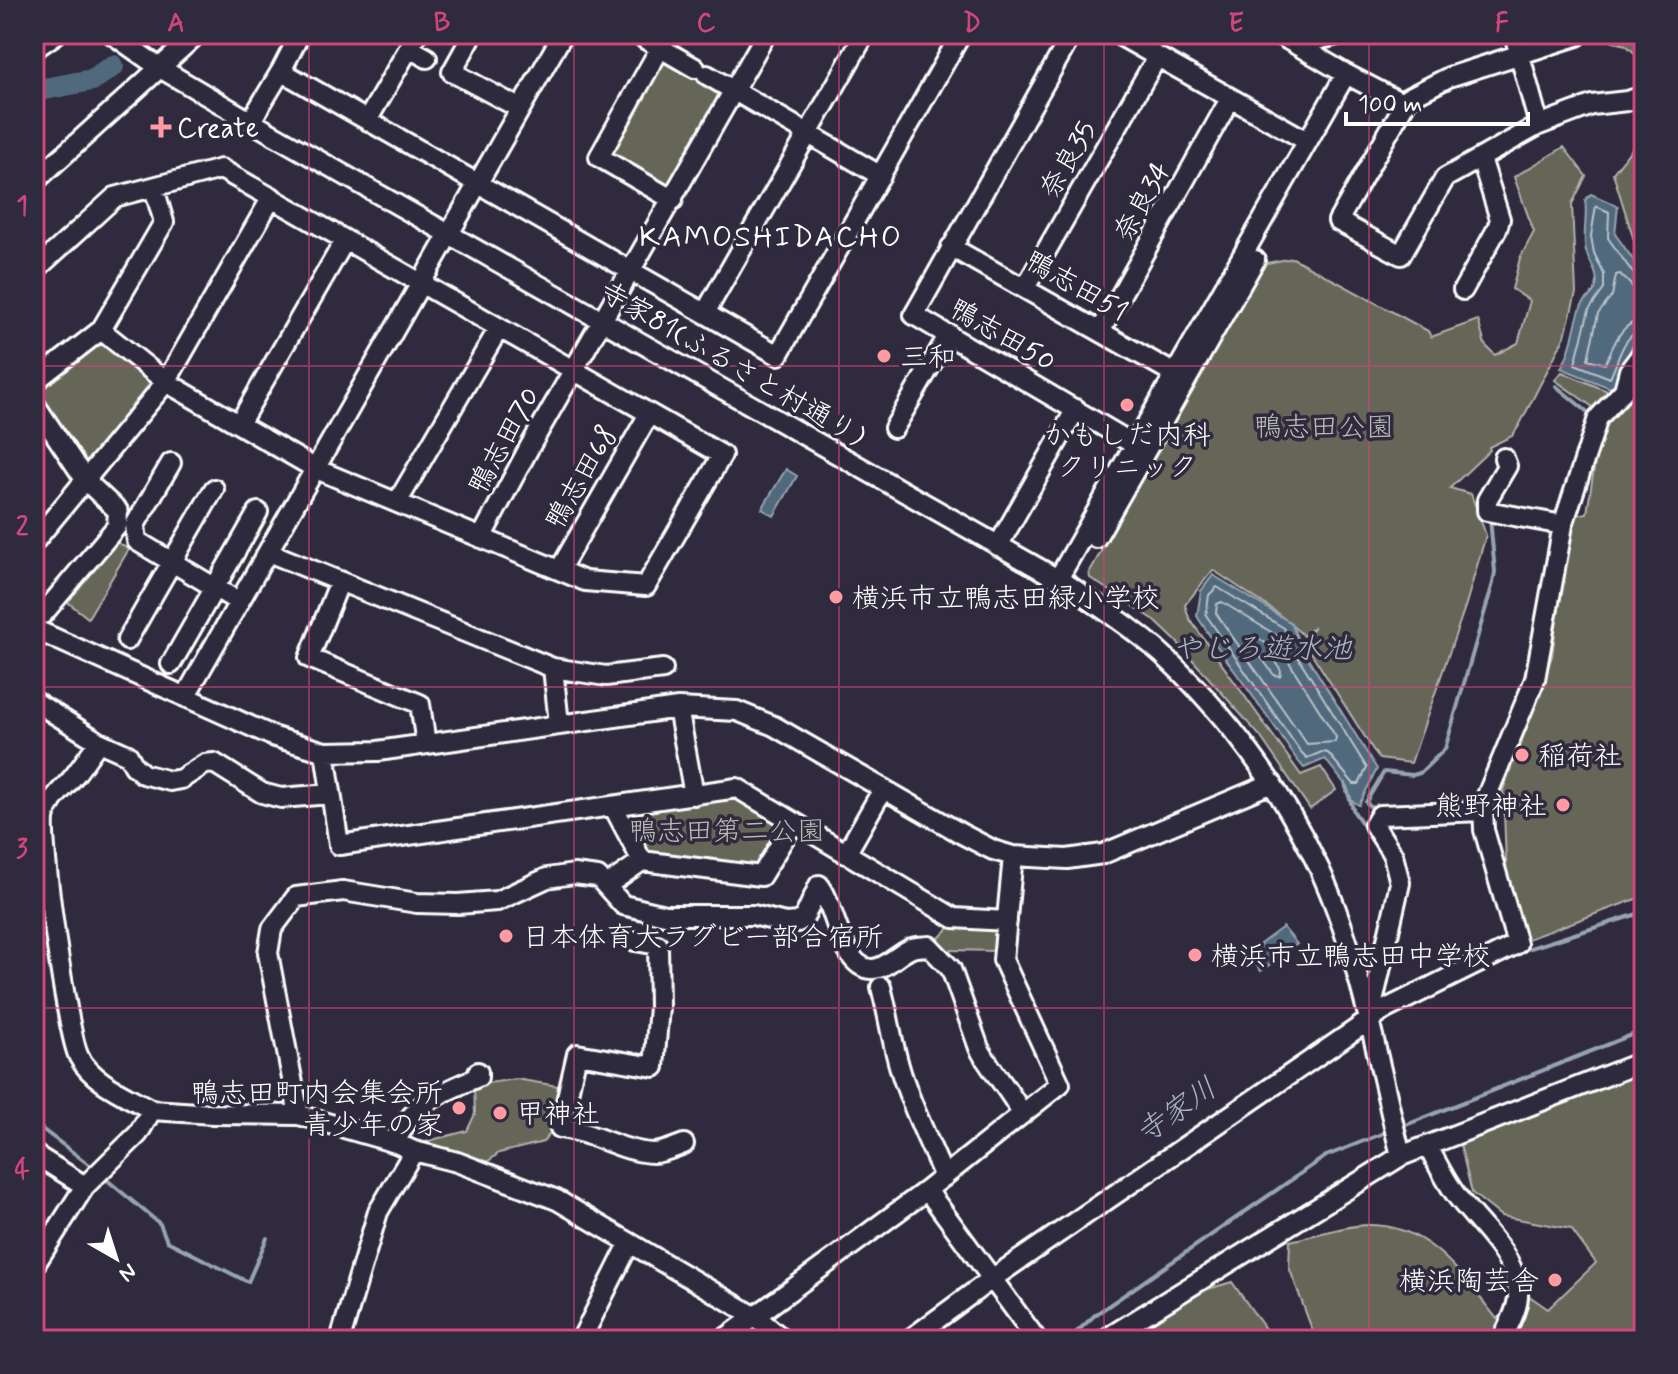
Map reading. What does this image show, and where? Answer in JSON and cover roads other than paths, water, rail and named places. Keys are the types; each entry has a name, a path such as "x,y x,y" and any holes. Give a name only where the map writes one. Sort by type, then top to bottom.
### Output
{"street":[{"path":"34,49 56,34"},
{"name":"寺家81(ふるさと村通り)","path":"112,34 160,68 602,321 998,546 1067,578 1163,655 1247,747 1272,783 1320,870 1342,928 1369,1020 1401,1156"},
{"path":"34,182 197,34"},
{"path":"251,121 300,34"},
{"path":"440,66 473,34"},
{"path":"185,697 563,34"},
{"name":"鴨志田70","path":"481,538 529,448 766,34"},
{"path":"705,313 865,34"},
{"path":"281,71 778,355 961,34"},
{"name":"鴨志田50","path":"1072,34 914,315 1135,445"},
{"path":"1117,34 1307,141"},
{"path":"1278,34 1404,104"},
{"path":"1298,45 1310,37 1317,40 1341,34"},
{"path":"1514,34 1539,125"},
{"path":"1577,36 1449,77 1408,98 1338,221 1401,255 1445,178 1539,125 1592,105 1644,96"},
{"path":"368,119 413,41 440,66 519,108"},
{"path":"673,200 599,157 658,41 701,71 881,176"},
{"name":"奈良35","path":"1025,288 1157,57"},
{"path":"1067,578 1135,445 1346,74"},
{"name":"奈良34","path":"1101,330 1230,99"},
{"path":"1463,290 1500,219 1481,158"},
{"path":"34,271 115,197 221,169 722,455 646,586 585,581 316,469 166,382 101,330"},
{"path":"34,382 101,330 164,222 154,188"},
{"path":"34,542 166,382 272,197"},
{"path":"239,424 345,240"},
{"name":"鴨志田51","path":"951,247 1175,374"},
{"path":"1067,578 1255,260"},
{"path":"398,501 499,328"},
{"path":"894,428 949,334"},
{"path":"909,1340 993,1278 1384,1010 1517,944 1494,870 1484,830 1483,811 1535,679 1563,525 1598,418 1624,390 1629,371 1644,351"},
{"path":"34,403 86,481 118,511 117,526 39,622 185,697 275,737 325,752 378,751 678,708 737,711 751,715 993,850 1013,856 1067,859 1103,854 1272,783"},
{"path":"998,546 1076,409"},
{"name":"鴨志田68","path":"560,569 649,414"},
{"path":"1504,458 1507,466 1487,500 1487,511 1563,525"},
{"path":"171,463 135,525 137,541 239,602"},
{"path":"127,640 214,489"},
{"path":"171,664 258,512"},
{"path":"268,552 553,668 606,676 663,669"},
{"path":"340,581 309,658 420,704 426,744"},
{"path":"553,668 559,724"},
{"path":"34,701 99,742 128,755 143,774 170,781 181,779 205,764 214,763 272,796 330,794"},
{"path":"678,708 694,795"},
{"path":"99,742 73,778 59,790 43,818 39,861 78,1056 96,1078 152,1110 299,1115 457,1162 557,1200 756,1317 784,1340"},
{"path":"325,752 339,845 737,788 954,918 1007,921"},
{"path":"846,854 883,789"},
{"path":"613,806 642,861"},
{"path":"1369,1020 1400,883 1393,855 1374,825 1380,815 1483,811"},
{"path":"606,886 642,861 761,876 793,824"},
{"path":"723,1340 927,1190 1060,1084 1003,960 1013,856"},
{"path":"299,1115 268,953 272,929 296,897 343,891 417,903 497,901 547,878 574,874 598,877 623,905 665,915 753,915 785,923 804,918 819,885 827,897 846,948 865,967 873,969 900,957 910,948 929,946 945,960 979,1048 1009,1089 1022,1114"},
{"path":"635,941 658,945 659,1007 654,1067 577,1054 560,1128 578,1130 619,1145 654,1153 684,1144"},
{"path":"881,987 904,1084 944,1177"},
{"path":"1104,1340 1401,1156 1644,1061"},
{"path":"396,1143 407,1120 418,1107 478,1077 478,1072"},
{"path":"34,1266 85,1186 138,1134 152,1110"},
{"path":"1428,1147 1456,1195 1491,1237 1513,1277 1518,1295 1502,1340"},
{"path":"340,1340 378,1212 414,1151"},
{"path":"34,1154 85,1186"},
{"path":"927,1190 1037,1340"},
{"path":"581,1340 629,1244"}],"water":[{"path":"1591,194 1618,206 1615,234 1644,275 1644,335 1632,346 1615,390 1561,368 1581,307 1593,293 1597,282 1585,245 1585,200"},
{"path":"786,469 797,476 774,516 762,509"},
{"name":"やじろ遊水池","path":"1213,575 1291,623 1300,645 1377,769 1359,805 1352,801 1347,787 1325,759 1304,768 1299,763 1197,616 1201,591"},
{"path":"1283,927 1297,944 1261,971 1248,953"}],"waterway":[{"path":"34,91 92,80 113,66"},
{"path":"1556,386 1590,414 1590,419"},
{"path":"1376,813 1366,802 1384,772 1420,773 1445,749 1493,583 1495,572 1490,518"},
{"path":"1345,784 1354,812 1369,833"},
{"path":"1474,808 1480,790"},
{"path":"1384,822 1400,849"},
{"path":"1373,965 1390,876"},
{"name":"寺家川","path":"1521,951 1644,912"},
{"path":"1401,1127 1644,1030"},
{"path":"34,1123 95,1169"},
{"path":"1068,1340 1095,1315 1326,1156 1389,1131"},
{"path":"101,1175 160,1224 167,1241 248,1282 267,1238"}],"place":[{"name":"Create","path":"161,127"},
{"name":"三和","path":"884,356"},
{"name":"かもしだ内科 クリニック","path":"1127,405"},
{"name":"横浜市立鴨志田緑小学校","path":"836,597"},
{"name":"稲荷社","path":"1522,755"},
{"name":"熊野神社","path":"1563,805"},
{"name":"日本体育大ラグビー部合宿所","path":"506,936"},
{"name":"横浜市立鴨志田中学校","path":"1195,955"},
{"name":"鴨志田町内会集会所 青少年の家","path":"459,1108"},
{"name":"甲神社","path":"500,1113"},
{"name":"横浜陶芸舎","path":"1555,1280"}],"district":[{"name":"KAMOSHIDACHO","path":"771,236"}],"park label":[{"name":"鴨志田公園","path":"1324,426"},
{"name":"鴨志田第二公園","path":"727,830"}]}
